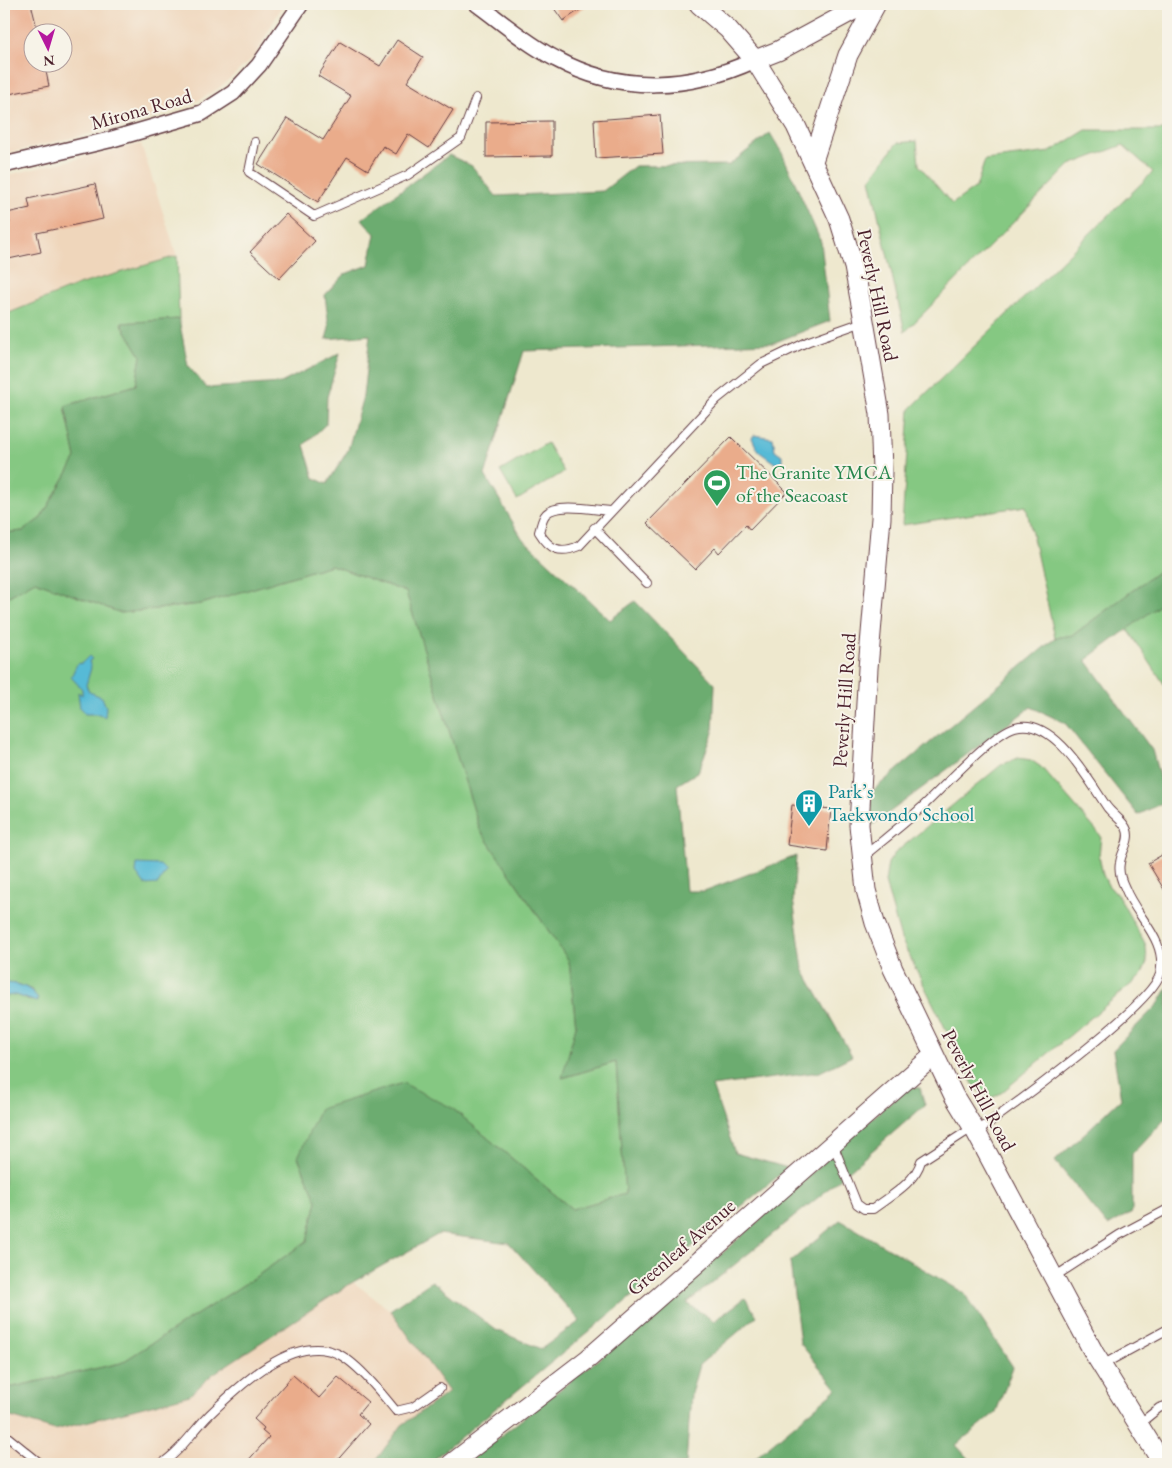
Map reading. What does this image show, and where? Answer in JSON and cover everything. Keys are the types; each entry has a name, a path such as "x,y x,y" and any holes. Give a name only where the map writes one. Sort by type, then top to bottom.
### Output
{"street":[{"name":"Mirona Road","path":"4,165 127,136 202,113 233,92 259,65 301,4"},
{"path":"477,4 522,38 556,60 600,78 628,83 669,84 726,74 778,51 865,4"},
{"name":"Peverly Hill Road","path":"699,4 728,29 755,60 796,126 814,161 839,219 854,267 880,414 881,518 861,769 859,825 866,890 879,932 893,970 934,1056 1101,1365 1163,1464"},
{"path":"814,161 848,55 876,4"},
{"name":"Greenleaf Avenue","path":"451,1464 589,1358 934,1056"}],"lane":[{"path":"255,142 249,172 314,216 408,175 461,138 476,98"},
{"path":"610,511 562,507 553,509 545,515 539,532 546,544 557,550 569,550 579,546 717,399 761,364 810,341 864,322"},
{"path":"594,528 647,583"},
{"path":"833,1144 857,1204 864,1209 873,1210 904,1186 918,1170 921,1161 1013,1107 1074,1058 1131,1010 1154,986 1160,974 1159,948 1154,935 1126,891 1120,876 1120,862 1128,838 1127,829 1109,810 1058,742 1038,728 1015,727 998,737 919,810 862,858"},
{"path":"1053,1278 1119,1235 1168,1209"},
{"path":"1101,1365 1168,1328"},
{"path":"161,1464 176,1452 209,1415 260,1371 288,1354 305,1349 322,1348 338,1353 351,1363 396,1411 413,1407 440,1388"},
{"path":"1138,1425 1159,1408 1168,1405"},
{"path":"4,1434 41,1464"}],"shaded area":[{"path":"4,4 283,4 255,56 219,88 199,100 139,122 4,154"},
{"path":"141,144 177,256 78,285 4,315 4,176"},
{"path":"353,1282 390,1310 449,1392 402,1425 373,1464 4,1464 4,1415 55,1430 190,1395 213,1374"}],"green space":[{"path":"1086,130 1168,130 1168,564 1073,635 1055,638 1026,506 902,525 910,409 1153,172 1123,145 1070,165 905,332 870,179 897,143 917,141 919,165 952,204 976,187 985,160 1050,152"},
{"path":"770,133 782,153 821,242 830,321 773,343 524,351 485,475 522,538 610,620 635,601 715,684 713,733 698,772 677,785 686,891 704,891 796,856 793,899 803,969 852,1056 820,1072 712,1086 735,1153 788,1168 428,1464 373,1464 402,1425 449,1392 390,1310 432,1281 496,1330 541,1349 580,1321 509,1243 439,1234 353,1282 213,1374 190,1395 55,1430 4,1415 4,1389 121,1363 254,1278 307,1241 317,1201 298,1157 320,1109 403,1083 452,1108 572,1209 625,1194 616,1062 562,1078 576,1026 569,961 480,830 406,592 331,565 201,604 121,613 35,581 4,599 4,533 23,531 41,518 76,458 65,406 136,385 141,356 121,323 179,319 188,366 207,388 281,383 340,353 327,397 326,424 304,445 314,478 327,484 348,450 363,396 370,335 326,339 329,328 325,295 345,274 369,265 375,234 362,219 449,155 472,166 496,196 603,191 635,166 729,165"},
{"path":"177,256 179,319 121,323 141,356 136,385 65,406 76,458 41,518 23,531 4,533 4,315 78,285"},
{"path":"547,443 564,472 517,500 500,471"},
{"path":"1168,564 1168,599 1086,660 1152,750 1166,801 1138,815 1065,723 1031,707 871,826 872,791 1055,638 1073,635"},
{"path":"331,565 406,592 480,830 569,961 576,1026 563,1078 616,1062 625,1194 572,1209 452,1108 298,1157 317,1201 307,1241 254,1278 121,1363 4,1389 4,996 16,995 32,1001 32,990 18,984 4,983 4,599 35,581 121,613 201,604"},
{"path":"1168,599 1168,690 1127,628"},
{"path":"1018,758 1031,760 1041,767 1101,836 1099,856 1103,875 1108,885 1119,897 1146,946 1147,962 1141,976 1001,1093 994,1097 985,1097 973,1084 901,939 885,882 888,863 895,853 1001,765"},
{"path":"1168,987 1168,1116 1132,1154 1132,1212 1108,1226 1055,1161 1121,1099 1113,1050 1159,1003"},
{"path":"908,1086 920,1088 925,1105 820,1196 687,1303 714,1321 745,1298 757,1316 699,1365 691,1394 686,1464 465,1464 647,1321"},
{"path":"840,1220 964,1293 1013,1367 996,1412 956,1445 973,1464 748,1464 837,1389 800,1343 790,1262"}],"water":[{"path":"754,435 773,438 775,450 782,455 782,463 776,464 758,451 752,438"},
{"path":"89,656 92,659 89,661 91,668 86,685 89,692 102,697 106,707 105,717 99,714 85,714 80,708 78,692 82,695 82,689 71,677 77,664 82,663"},
{"path":"137,864 160,865 166,871 158,884 145,885 136,873"},
{"path":"4,983 27,988 38,998 36,1002 16,995 4,996"}],"building":[{"path":"4,4 31,4 36,22 22,22 22,72 46,72 49,86 4,95"},
{"path":"551,4 589,4 563,21"},
{"path":"397,40 423,57 407,82 453,110 429,148 408,134 396,154 383,146 368,170 347,157 318,202 258,164 287,118 323,140 351,96 318,76 340,42 380,66"},
{"path":"660,115 663,154 596,158 594,120"},
{"path":"552,121 552,156 486,157 486,122"},
{"path":"95,184 103,219 37,233 41,252 4,260 4,224 10,223 7,213 30,208 28,199"},
{"path":"286,214 315,241 279,279 250,252"},
{"name":"The Granite YMCA of the Seacoast","path":"731,437 787,492 750,530 746,525 719,553 715,548 695,569 647,523"},
{"name":"Park’s Taekwondo School","path":"792,805 831,809 827,851 787,845"},
{"path":"1162,855 1168,866 1168,896 1148,863"},
{"path":"293,1375 319,1398 338,1377 368,1402 358,1414 369,1424 334,1464 245,1464 269,1437 262,1431 264,1428 254,1419"}],"place":[{"name":"The Granite YMCA of the Seacoast","path":"717,507"},
{"name":"Park’s Taekwondo School","path":"809,827"}]}
